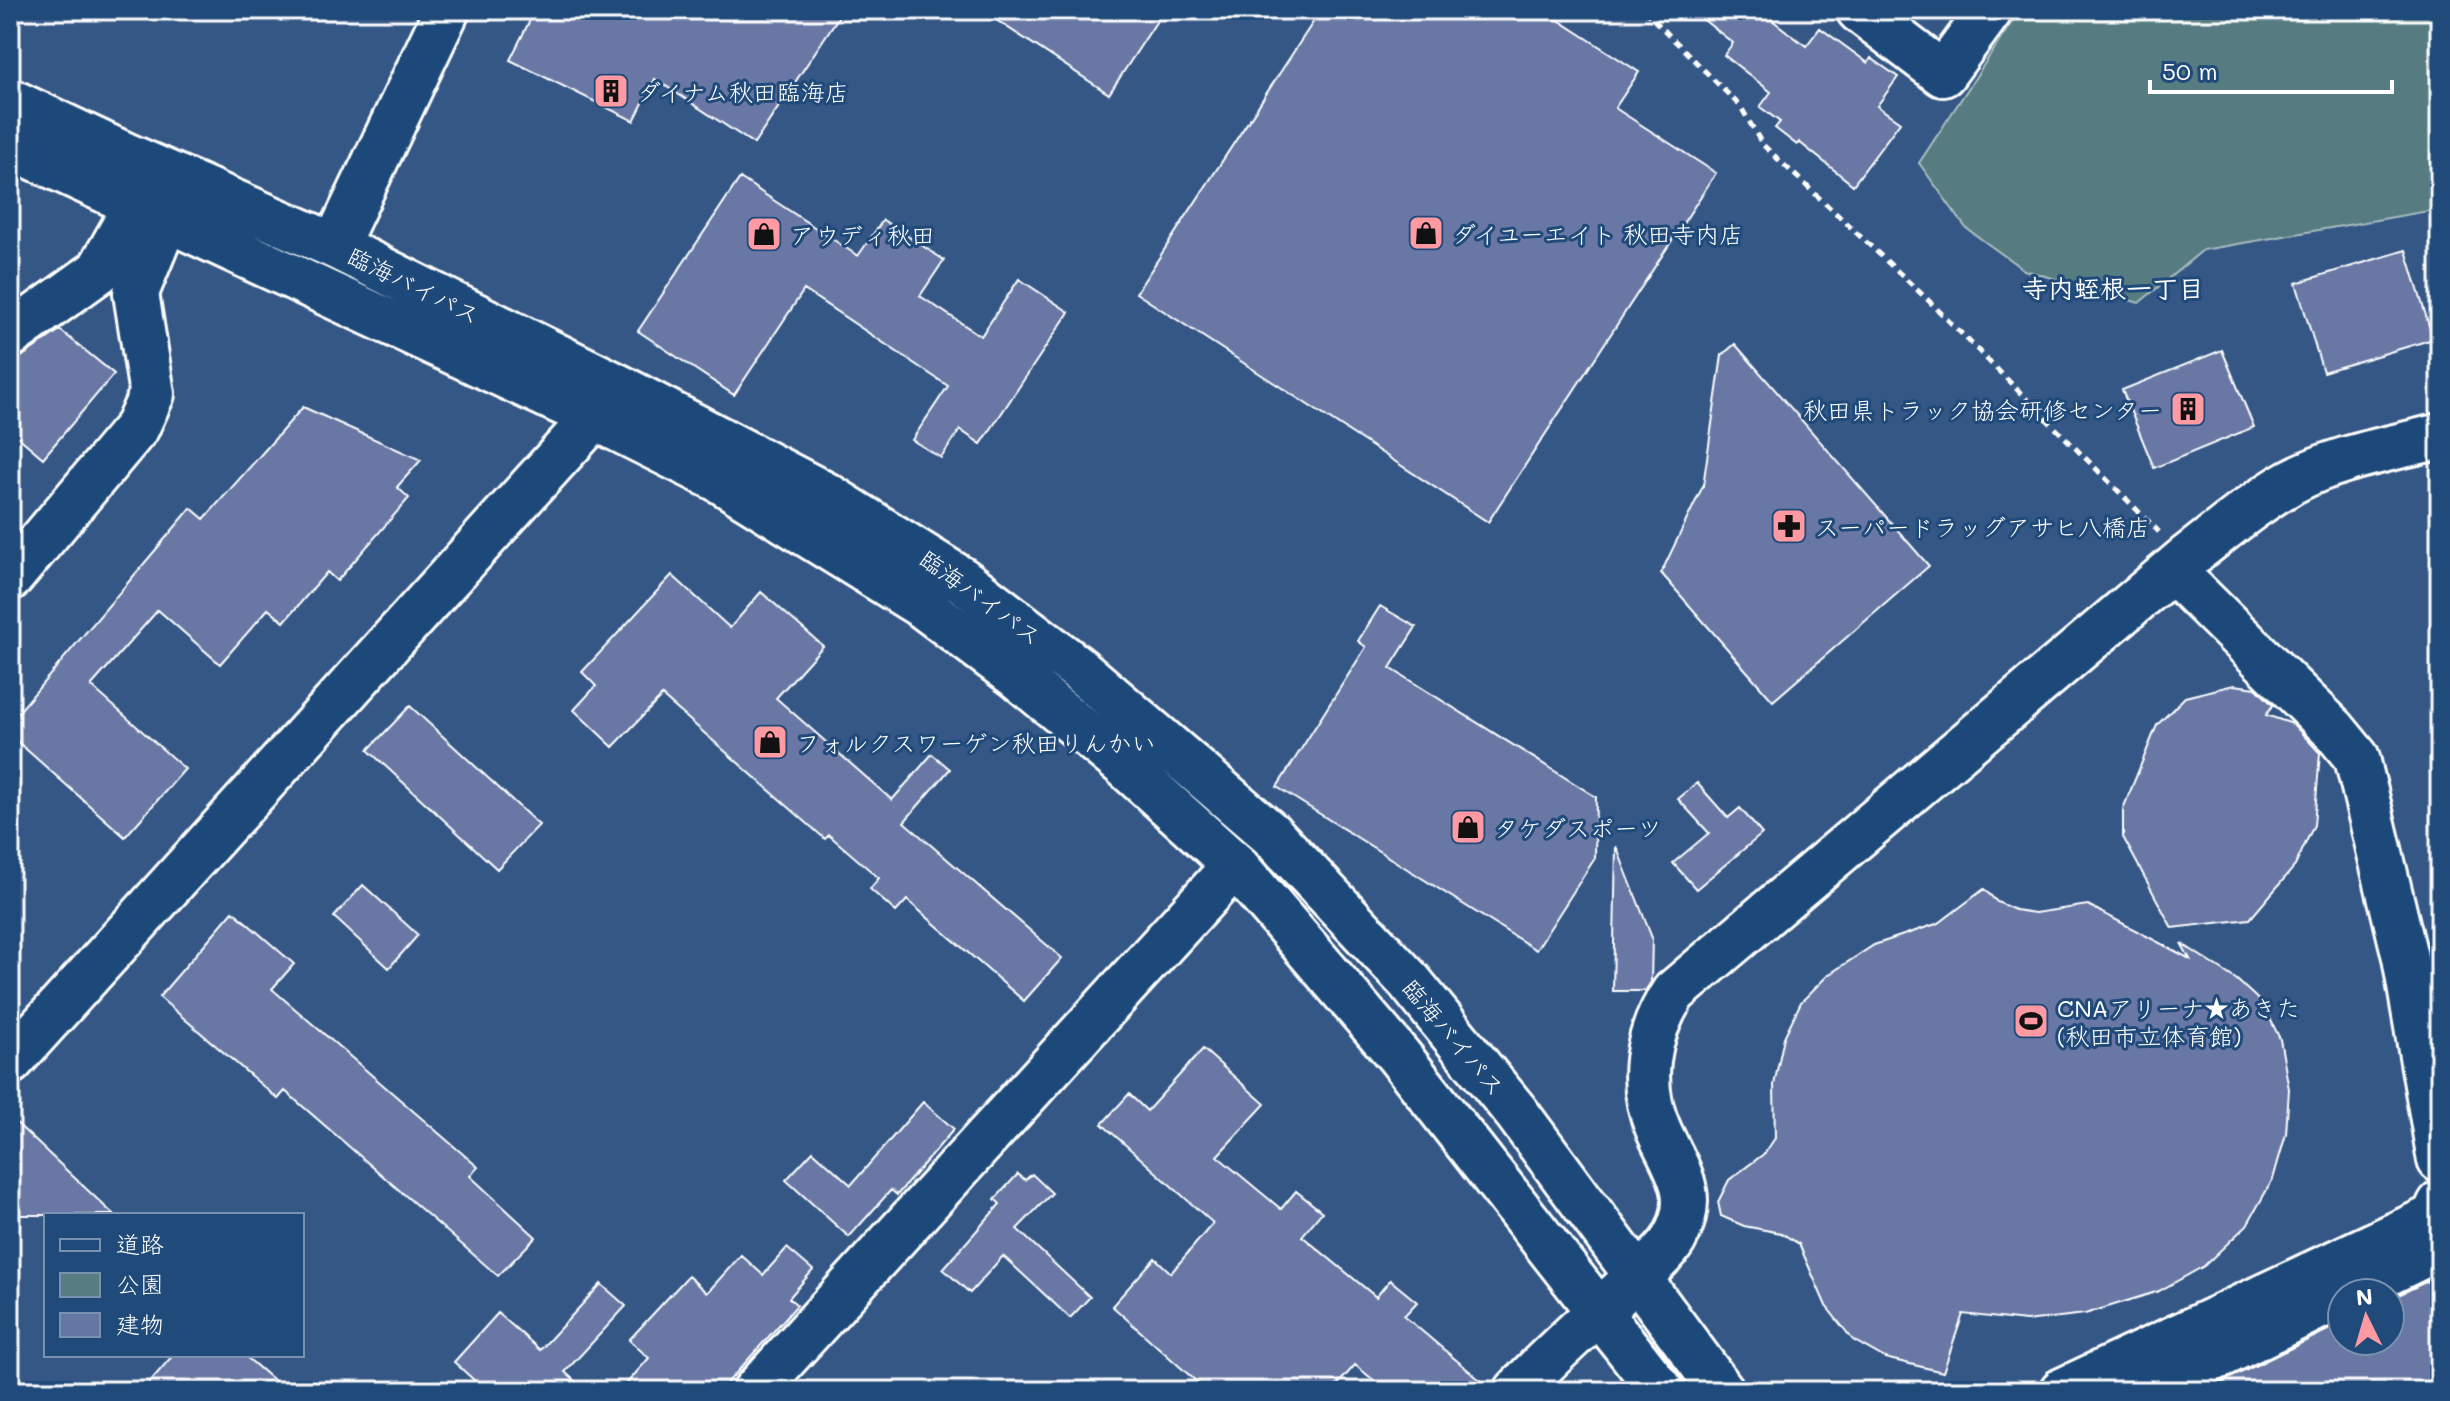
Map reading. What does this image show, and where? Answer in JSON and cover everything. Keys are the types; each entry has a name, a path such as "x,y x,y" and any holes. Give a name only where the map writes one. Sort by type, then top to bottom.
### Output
{"main road":[{"path":"335,246 447,10"},
{"path":"1859,10 1943,74 1990,10"},
{"name":"臨海バイパス","path":"10,101 125,155 335,246 608,402 718,479 923,606 1076,725 1235,865 1399,1056 1601,1310 1661,1391"},
{"name":"臨海バイパス","path":"10,146 152,211 608,402 791,475 962,580 1080,670 1273,836 1410,982 1516,1112 1722,1391"},
{"path":"10,335 99,271 152,211"},
{"path":"10,578 137,427 152,394 136,293 152,211"},
{"path":"10,1062 608,402"},
{"path":"1517,1391 1549,1356 1639,1276 1674,1240 1685,1210 1685,1187 1654,1116 1647,1066 1659,1014 1674,992 2179,565 2291,482 2340,462 2440,436"},
{"path":"2179,565 2357,758 2405,957 2440,1160"},
{"path":"755,1391 1235,865"},
{"path":"2062,1391 2434,1217 2440,1204"},
{"path":"2379,1277 2440,1247"},
{"path":"2148,1391 2326,1303"}],"path":[{"path":"1644,10 1741,107 1762,144 1927,299 2179,565"}],"green space":[{"path":"2020,10 2440,10 2440,209 2203,250 2139,303 2024,270 1966,228 1919,163"}],"building":[{"path":"535,10 843,10 754,144 655,79 634,121 510,60"},
{"path":"981,10 1164,10 1109,94"},
{"name":"ダイユーエイト 秋田寺内店","path":"1321,10 1543,10 1639,72 1615,108 1716,173 1488,522 1136,293"},
{"path":"1691,10 1759,10 1806,46 1820,28 1868,63 1871,58 1898,77 1877,106 1900,122 1853,185 1799,142 1797,145 1775,128 1780,122 1760,107 1771,92 1724,55 1733,43"},
{"name":"アウディ秋田","path":"740,178 858,256 883,220 944,260 920,296 981,336 1019,279 1069,312 981,444 960,430 941,458 912,440 948,386 804,290 734,395 638,331"},
{"path":"2406,250 2433,339 2323,372 2296,283"},
{"path":"60,330 114,374 43,458 10,430 10,365"},
{"name":"スーパードラッグアサヒ八橋店","path":"1735,344 1929,566 1773,701 1661,573 1703,486 1722,355"},
{"name":"秋田県トラック協会研修センター","path":"2222,350 2254,427 2154,468 2122,390"},
{"path":"303,407 421,460 397,487 409,498 337,581 327,572 284,622 268,609 220,664 158,610 91,686 185,769 125,837 10,735 10,722 191,508 204,519"},
{"path":"672,575 730,628 761,592 823,646 776,698 892,800 932,754 950,769 904,822 1062,958 1024,1001 907,900 896,912 870,889 879,878 829,835 825,839 662,696 613,747 574,710 596,686 582,672"},
{"name":"タケダスポーツ","path":"1380,606 1416,627 1390,668 1596,797 1595,858 1536,950 1277,787 1366,647 1358,641"},
{"path":"2234,685 2256,688 2273,705 2266,715 2293,724 2320,753 2314,825 2295,866 2250,919 2172,928 2123,837 2123,809 2157,725 2185,697"},
{"path":"410,706 539,825 497,869 368,750"},
{"path":"1697,783 1728,818 1740,808 1762,834 1696,889 1673,863 1709,833 1678,799"},
{"path":"1616,846 1652,938 1651,982 1645,991 1613,991"},
{"path":"363,885 418,935 389,968 334,917"},
{"name":"CNAアリーナ★あきた (秋田市立体育館)","path":"1984,889 1997,902 2015,910 2035,913 2088,905 2190,959 2181,943 2237,980 2263,1004 2280,1039 2289,1089 2286,1134 2273,1179 2247,1225 2204,1266 2159,1291 2085,1314 2026,1321 1963,1314 1943,1372 1885,1358 1853,1340 1826,1306 1799,1244 1781,1233 1744,1226 1721,1216 1718,1202 1729,1180 1765,1153 1775,1138 1774,1085 1784,1037 1801,1002 1828,975 1874,945 1939,923"},
{"path":"233,911 294,964 272,989 478,1167 470,1176 536,1237 498,1276 285,1091 278,1099 159,997"},
{"path":"1203,1049 1265,1104 1217,1156 1281,1209 1296,1191 1322,1212 1302,1236 1376,1297 1390,1280 1417,1302 1404,1316 1493,1391 1387,1391 1355,1365 1332,1391 1207,1391 1112,1306 1155,1258 1171,1273 1213,1223 1102,1124 1129,1094 1147,1111"},
{"path":"923,1102 954,1129 897,1195 891,1190 849,1237 786,1180 813,1151 851,1185"},
{"path":"10,1117 112,1213 44,1213 10,1215"},
{"path":"1018,1174 1025,1180 1032,1174 1052,1193 1017,1229 1090,1297 1070,1318 1003,1256 970,1293 943,1269 1000,1204 995,1199"},
{"path":"787,1248 813,1270 789,1298 797,1305 720,1391 620,1391 649,1358 629,1340 688,1276 707,1293 741,1255 763,1275"},
{"path":"2440,1275 2440,1391 2204,1391 2326,1331 2326,1357 2406,1357 2406,1291"},
{"path":"601,1284 626,1306 565,1372 586,1391 486,1391 454,1362 498,1313 540,1350"},
{"path":"171,1357 246,1357 286,1391 142,1391"}],"place":[{"name":"ダイナム秋田臨海店","path":"611,91"},
{"name":"ダイユーエイト 秋田寺内店","path":"1426,233"},
{"name":"アウディ秋田","path":"764,234"},
{"name":"秋田県トラック協会研修センター","path":"2188,409"},
{"name":"スーパードラッグアサヒ八橋店","path":"1789,526"},
{"name":"フォルクスワーゲン秋田りんかい","path":"770,742"},
{"name":"タケダスポーツ","path":"1468,827"},
{"name":"CNAアリーナ★あきた (秋田市立体育館)","path":"2031,1021"}],"district":[{"name":"寺内蛭根一丁目","path":"2113,288"}]}
